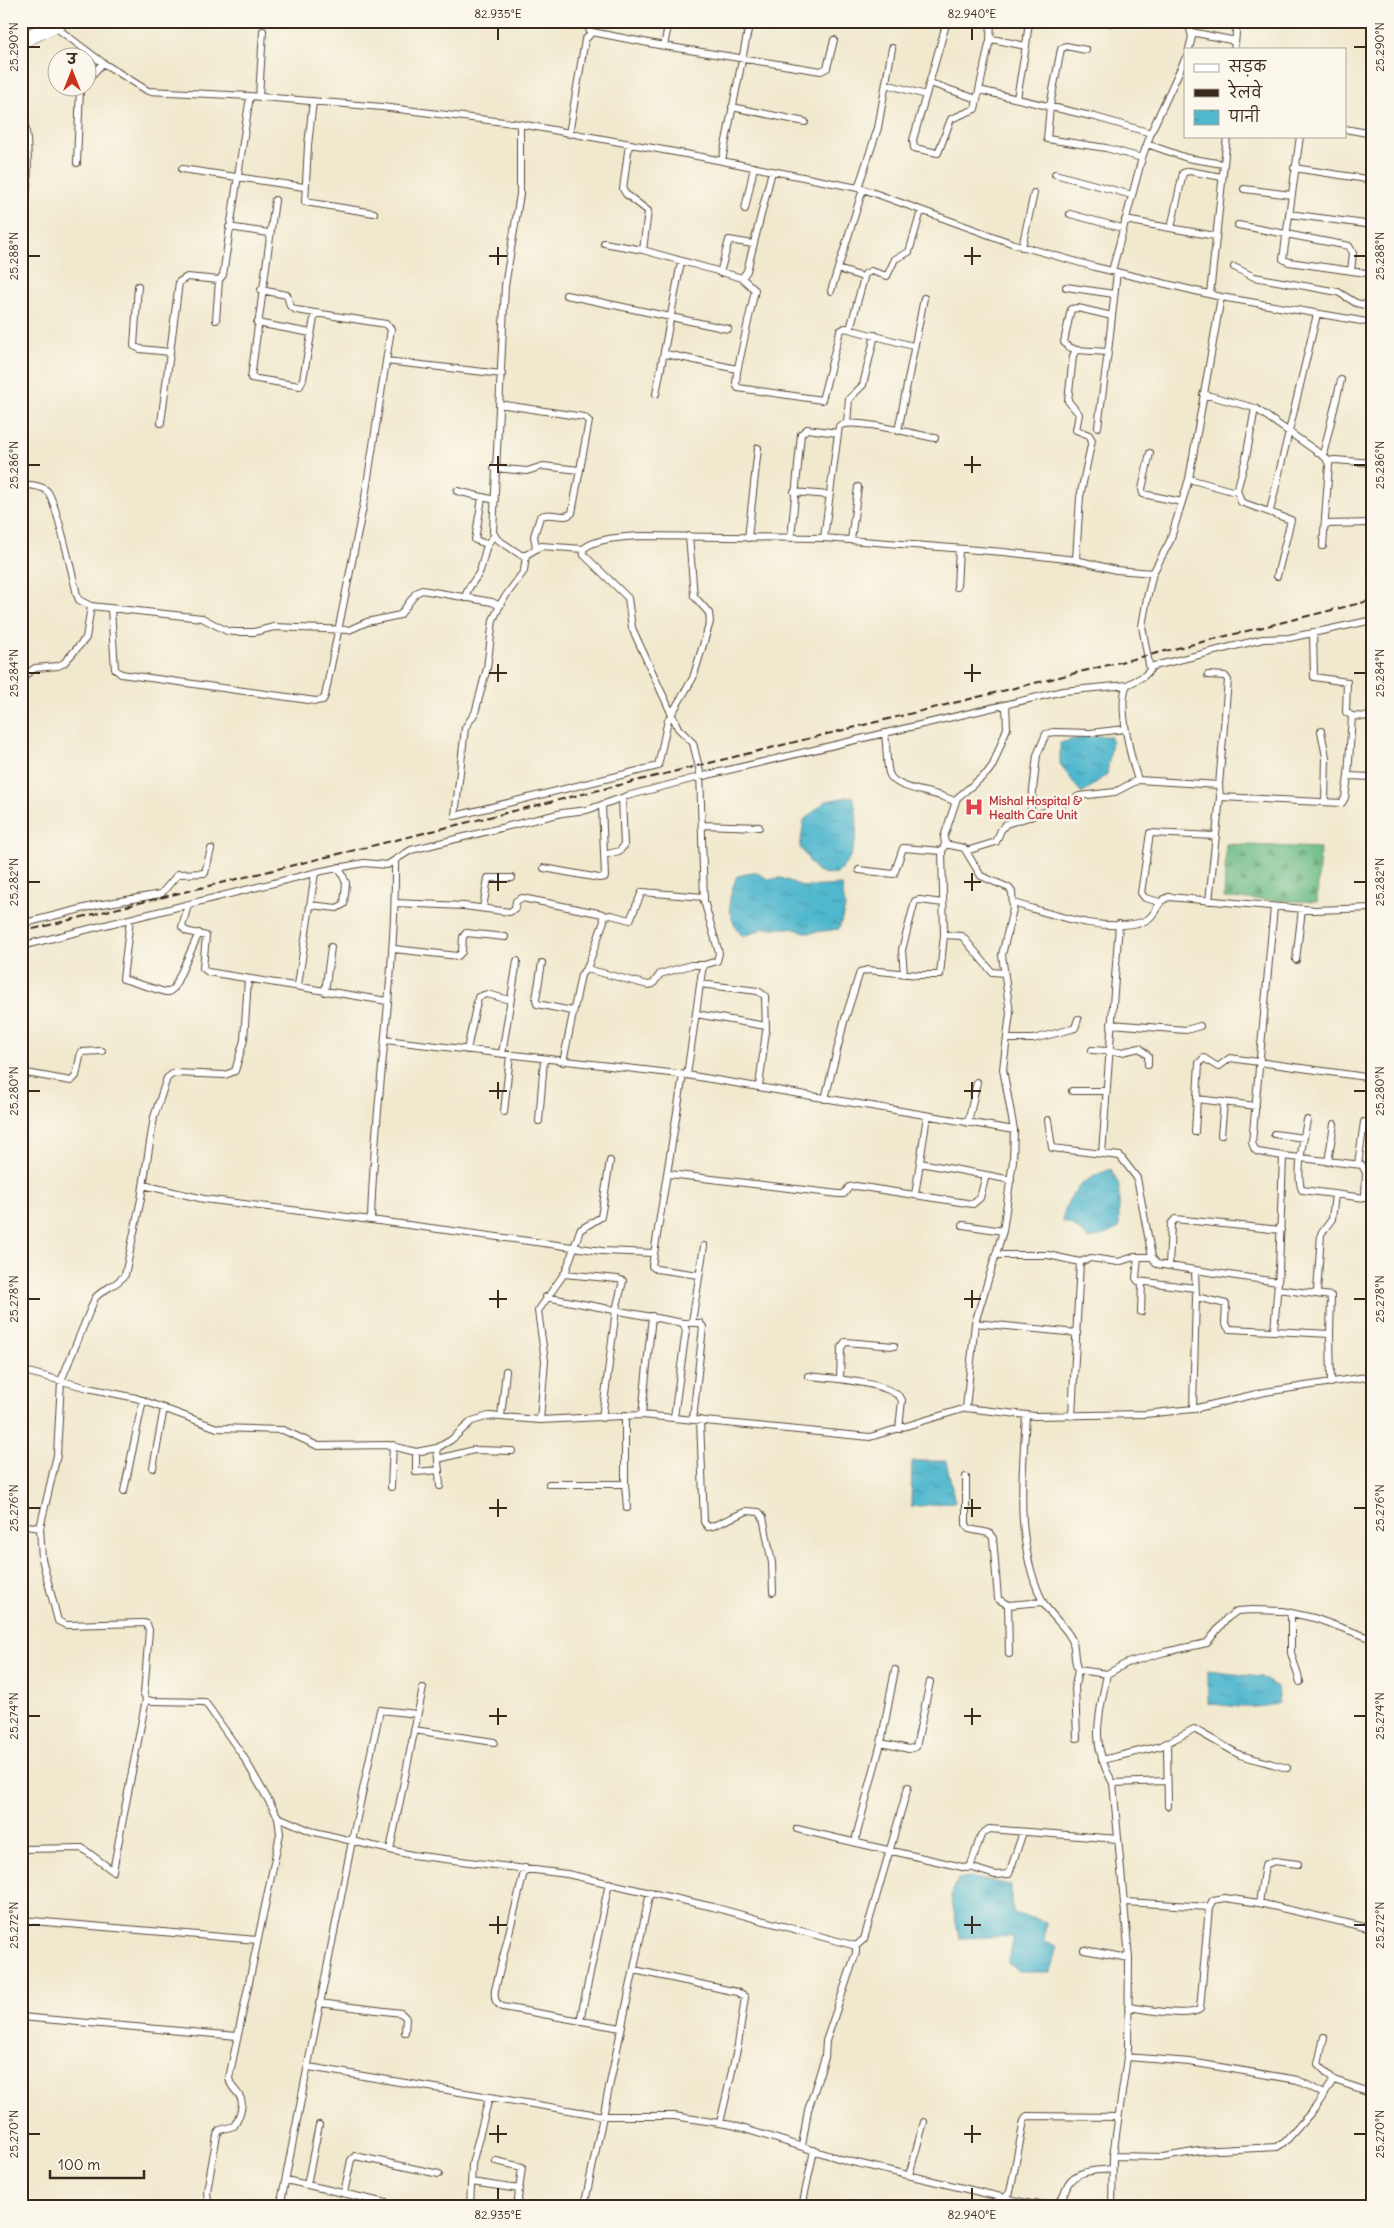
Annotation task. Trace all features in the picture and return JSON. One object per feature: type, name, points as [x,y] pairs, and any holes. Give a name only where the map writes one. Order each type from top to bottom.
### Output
[{"type":"main road","points":[[21,37],[54,24],[71,21]]},
{"type":"main road","points":[[21,45],[54,24]]},
{"type":"street","points":[[569,134],[585,40],[590,33],[588,21]]},
{"type":"street","points":[[664,46],[669,21]]},
{"type":"street","points":[[947,21],[912,146],[934,154],[940,151],[951,119],[973,111],[990,40],[991,21]]},
{"type":"street","points":[[1017,98],[1029,21]]},
{"type":"street","points":[[1188,21],[1191,32],[1189,48]]},
{"type":"street","points":[[1234,46],[1237,21]]},
{"type":"street","points":[[54,24],[104,63],[148,91],[314,101],[520,124],[754,167],[861,189],[1022,247],[1114,272],[1221,297],[1373,322]]},
{"type":"street","points":[[722,161],[748,30]]},
{"type":"street","points":[[259,97],[263,31]]},
{"type":"street","points":[[590,33],[602,32],[664,46],[824,71],[827,68],[834,40]]},
{"type":"street","points":[[1191,32],[1231,40],[1234,46]]},
{"type":"street","points":[[990,40],[995,38],[1026,46]]},
{"type":"street","points":[[1086,50],[1063,46],[1050,106],[1047,139],[1106,148],[1142,158]]},
{"type":"street","points":[[831,291],[878,128],[892,48]]},
{"type":"street","points":[[1098,427],[1112,316],[1114,272],[1122,228],[1151,133],[1184,61]]},
{"type":"street","points":[[98,69],[104,63]]},
{"type":"street","points":[[930,83],[977,99]]},
{"type":"street","points":[[886,84],[926,95]]},
{"type":"street","points":[[979,90],[1050,106],[1151,133]]},
{"type":"street","points":[[216,320],[219,280],[223,275],[250,96]]},
{"type":"street","points":[[77,163],[80,98]]},
{"type":"street","points":[[314,101],[304,198],[307,203],[374,213]]},
{"type":"street","points":[[732,107],[805,122]]},
{"type":"street","points":[[21,117],[26,123],[28,153],[26,202],[21,212]]},
{"type":"street","points":[[465,598],[467,589],[479,572],[487,544],[494,536],[494,468],[502,374],[506,278],[520,194],[520,124]]},
{"type":"street","points":[[1346,129],[1373,134]]},
{"type":"street","points":[[1210,294],[1226,138]]},
{"type":"street","points":[[1300,138],[1283,259],[1289,262],[1373,274]]},
{"type":"street","points":[[629,144],[622,188],[626,194],[648,211],[643,250]]},
{"type":"street","points":[[1147,144],[1187,158],[1223,164]]},
{"type":"street","points":[[745,209],[754,167]]},
{"type":"street","points":[[1294,168],[1373,180]]},
{"type":"street","points":[[182,169],[304,186]]},
{"type":"street","points":[[742,278],[747,271],[772,171]]},
{"type":"street","points":[[1171,228],[1183,173],[1188,171],[1222,177]]},
{"type":"street","points":[[1055,174],[1132,195]]},
{"type":"street","points":[[1244,189],[1291,195]]},
{"type":"street","points":[[1022,247],[1034,193]]},
{"type":"street","points":[[275,200],[261,290],[251,378],[300,386],[303,379],[315,313]]},
{"type":"street","points":[[850,329],[863,277],[870,271],[887,276],[895,260],[907,255],[911,248],[921,211]]},
{"type":"street","points":[[1070,214],[1122,228]]},
{"type":"street","points":[[1289,214],[1373,225]]},
{"type":"street","points":[[1125,220],[1215,236]]},
{"type":"street","points":[[1238,225],[1349,246],[1354,253],[1351,271]]},
{"type":"street","points":[[229,227],[269,233]]},
{"type":"street","points":[[720,273],[729,240],[753,244]]},
{"type":"street","points":[[604,243],[643,250],[742,278],[755,290],[737,369],[736,384],[738,388],[822,400],[840,331],[845,328],[913,346]]},
{"type":"street","points":[[656,394],[666,354],[681,262]]},
{"type":"street","points":[[1234,267],[1254,277],[1338,292],[1356,304],[1373,307]]},
{"type":"street","points":[[838,269],[863,277]]},
{"type":"street","points":[[161,423],[179,282],[187,277],[219,280]]},
{"type":"street","points":[[138,286],[134,346],[170,352]]},
{"type":"street","points":[[1066,287],[1114,294]]},
{"type":"street","points":[[111,609],[115,669],[121,674],[316,701],[323,700],[325,696],[365,498],[390,326],[292,308],[284,294],[261,290]]},
{"type":"street","points":[[566,295],[728,329]]},
{"type":"street","points":[[21,946],[315,873],[368,862],[386,865],[395,862],[412,850],[602,805],[699,778],[1070,690],[1127,685],[1148,674],[1150,666],[1142,626],[1153,573],[1170,540],[1189,479],[1221,297]]},
{"type":"street","points":[[898,431],[913,346],[924,298]]},
{"type":"street","points":[[1108,352],[1076,350],[1067,346],[1064,342],[1071,308],[1112,316]]},
{"type":"street","points":[[1270,511],[1317,314]]},
{"type":"street","points":[[257,323],[311,333]]},
{"type":"street","points":[[847,422],[849,399],[863,385],[875,335]]},
{"type":"street","points":[[1076,350],[1072,356],[1068,401],[1079,414],[1076,427],[1077,432],[1088,435],[1092,440],[1080,497],[1076,560]]},
{"type":"street","points":[[666,354],[737,369]]},
{"type":"street","points":[[386,361],[502,374]]},
{"type":"street","points":[[1323,455],[1341,380]]},
{"type":"street","points":[[1203,394],[1255,408],[1290,430],[1328,461],[1323,546]]},
{"type":"street","points":[[499,404],[587,418],[572,513],[567,516],[547,514],[540,517],[534,536],[536,547]]},
{"type":"street","points":[[1255,408],[1246,458],[1237,490],[1241,502],[1289,518],[1292,522],[1277,576]]},
{"type":"street","points":[[824,538],[839,426],[847,422],[935,438]]},
{"type":"street","points":[[791,538],[794,492],[803,431],[807,429],[837,434]]},
{"type":"street","points":[[748,538],[758,448]]},
{"type":"street","points":[[1150,453],[1142,489],[1144,494],[1182,502]]},
{"type":"street","points":[[1328,461],[1373,463]]},
{"type":"street","points":[[494,468],[527,471],[543,466],[579,470]]},
{"type":"street","points":[[1189,479],[1232,491],[1237,490]]},
{"type":"street","points":[[21,484],[41,487],[49,493],[61,529],[77,595],[79,600],[91,606],[202,618],[227,631],[234,632],[254,632],[274,627],[349,630],[367,622],[396,617],[402,613],[419,591],[492,602],[500,606]]},
{"type":"street","points":[[851,540],[858,487]]},
{"type":"street","points":[[457,491],[495,500]]},
{"type":"street","points":[[794,492],[829,495]]},
{"type":"street","points":[[482,498],[475,540],[487,544]]},
{"type":"street","points":[[1325,524],[1373,523]]},
{"type":"street","points":[[494,536],[521,555],[526,555]]},
{"type":"street","points":[[689,536],[694,596],[709,613],[710,622],[693,678],[666,724],[660,764],[654,768],[455,816],[465,728],[476,713],[487,668],[493,620],[500,606],[524,571],[526,555],[536,547],[583,549],[588,545],[620,538],[689,536],[824,538],[1076,560],[1116,570],[1153,573]]},
{"type":"street","points":[[583,549],[584,555],[628,598],[630,623],[680,732],[691,739],[693,743],[699,778],[704,897],[709,924],[719,953],[717,960],[704,965],[691,965],[660,974],[653,984],[648,985],[587,969]]},
{"type":"street","points":[[957,587],[959,549]]},
{"type":"street","points":[[21,678],[34,668],[58,666],[64,663],[86,638],[91,606]]},
{"type":"street","points":[[1150,666],[1262,639],[1289,638],[1373,620]]},
{"type":"street","points":[[1313,632],[1314,677],[1347,682],[1346,712],[1352,716],[1373,717]]},
{"type":"street","points":[[1208,675],[1225,676],[1228,680],[1219,785],[1220,797],[1209,901]]},
{"type":"street","points":[[1127,685],[1124,694],[1125,730],[1138,780]]},
{"type":"street","points":[[825,1099],[844,1022],[860,972],[868,970],[904,974],[940,974],[944,935],[942,851],[945,844],[944,837],[955,802],[959,796],[987,773],[993,765],[1007,728],[1006,705]]},
{"type":"street","points":[[1220,797],[1344,802],[1348,776],[1352,716]]},
{"type":"street","points":[[1030,817],[1037,754],[1046,734],[1053,732],[1094,733],[1125,730]]},
{"type":"street","points":[[1321,730],[1326,757],[1325,802]]},
{"type":"street","points":[[885,735],[889,773],[893,779],[904,786],[942,795],[955,802]]},
{"type":"street","points":[[1348,776],[1373,777]]},
{"type":"street","points":[[966,851],[993,844],[1003,826],[1046,812],[1075,797],[1116,792],[1138,780],[1219,785]]},
{"type":"street","points":[[604,855],[619,851],[624,846],[622,798]]},
{"type":"street","points":[[544,868],[603,878],[605,874],[602,805]]},
{"type":"street","points":[[702,824],[759,827]]},
{"type":"street","points":[[1216,836],[1150,833],[1141,893],[1145,898],[1160,902],[1169,897],[1302,909],[1373,908]]},
{"type":"street","points":[[945,844],[960,847],[966,851],[981,876],[1009,888],[1012,892],[1013,903],[1013,913],[1002,955],[1010,1013],[1004,1077],[1014,1130],[1011,1180],[997,1255],[979,1303],[975,1323],[966,1408]]},
{"type":"street","points":[[859,870],[894,874],[903,848],[942,851]]},
{"type":"street","points":[[21,924],[97,905],[161,894],[178,874],[205,873],[211,849]]},
{"type":"street","points":[[371,1220],[373,1154],[387,1002],[394,949],[395,862]]},
{"type":"street","points":[[310,905],[337,908],[344,904],[346,882],[339,868]]},
{"type":"street","points":[[298,985],[315,873]]},
{"type":"street","points":[[484,908],[488,878],[512,878]]},
{"type":"street","points":[[395,903],[484,908],[510,912],[515,908],[516,901],[522,898],[599,912],[605,916],[611,915],[630,920],[642,892],[704,897]]},
{"type":"street","points":[[904,974],[902,950],[915,902],[920,900],[943,902]]},
{"type":"street","points":[[1013,903],[1052,915],[1090,923],[1119,924],[1146,921],[1157,912],[1160,902]]},
{"type":"street","points":[[188,905],[182,927],[186,931],[206,936],[204,971],[298,985],[325,992],[387,1002]]},
{"type":"street","points":[[1274,907],[1252,1147],[1258,1152],[1328,1162],[1358,1164],[1366,1169],[1365,1198]]},
{"type":"street","points":[[1296,960],[1302,909]]},
{"type":"street","points":[[563,1062],[572,1011],[581,975],[587,969],[605,916]]},
{"type":"street","points":[[130,918],[123,979],[165,992],[169,992],[174,988],[198,933]]},
{"type":"street","points":[[1102,1154],[1119,924]]},
{"type":"street","points":[[394,949],[458,956],[462,952],[466,933],[505,938]]},
{"type":"street","points":[[944,935],[962,936],[992,972],[1004,974]]},
{"type":"street","points":[[325,992],[331,947]]},
{"type":"street","points":[[502,1054],[517,961]]},
{"type":"street","points":[[542,963],[536,999],[537,1004],[572,1011]]},
{"type":"street","points":[[700,1275],[653,1268],[654,1253],[704,965]]},
{"type":"street","points":[[21,1849],[82,1848],[113,1871],[146,1699],[144,1694],[149,1630],[147,1624],[61,1624],[56,1617],[42,1559],[40,1528],[57,1455],[61,1381],[95,1298],[103,1290],[117,1285],[125,1275],[144,1185],[154,1117],[167,1078],[174,1073],[182,1072],[225,1075],[235,1071],[244,1040],[248,979]]},
{"type":"street","points":[[700,984],[762,993],[766,1000],[766,1026],[758,1086]]},
{"type":"street","points":[[467,1050],[478,998],[487,994],[510,1000]]},
{"type":"street","points":[[696,1014],[766,1026]]},
{"type":"street","points":[[1007,1039],[1033,1039],[1072,1029],[1075,1028],[1078,1019]]},
{"type":"street","points":[[1111,1024],[1186,1030],[1200,1026]]},
{"type":"street","points":[[385,1040],[685,1075],[1014,1130]]},
{"type":"street","points":[[1092,1050],[1122,1052],[1140,1048],[1148,1056],[1148,1065]]},
{"type":"street","points":[[21,1072],[71,1080],[76,1076],[81,1052],[102,1051]]},
{"type":"street","points":[[504,1112],[510,1055]]},
{"type":"street","points":[[1195,1132],[1200,1060],[1207,1059],[1218,1067],[1230,1058],[1259,1064],[1373,1078]]},
{"type":"street","points":[[539,1121],[544,1060]]},
{"type":"street","points":[[968,1123],[977,1082]]},
{"type":"street","points":[[1072,1091],[1106,1091]]},
{"type":"street","points":[[1197,1099],[1256,1106]]},
{"type":"street","points":[[1221,1135],[1224,1102]]},
{"type":"street","points":[[915,1195],[927,1116]]},
{"type":"street","points":[[1048,1120],[1052,1148],[1120,1156],[1137,1178],[1152,1257],[1157,1264],[1317,1292],[1330,1296],[1331,1383]]},
{"type":"street","points":[[1307,1120],[1301,1158],[1300,1186],[1302,1190],[1335,1196],[1373,1199]]},
{"type":"street","points":[[1358,1164],[1364,1122]]},
{"type":"street","points":[[1328,1162],[1334,1124]]},
{"type":"street","points":[[1274,1134],[1304,1138]]},
{"type":"street","points":[[1274,1331],[1284,1156]]},
{"type":"street","points":[[540,1420],[545,1354],[538,1316],[540,1307],[564,1274],[580,1230],[601,1217],[610,1161]]},
{"type":"street","points":[[920,1163],[1011,1180]]},
{"type":"street","points":[[669,1174],[839,1194],[844,1194],[849,1187],[856,1186],[974,1204],[980,1198],[986,1175]]},
{"type":"street","points":[[144,1185],[204,1199],[602,1251],[654,1253]]},
{"type":"street","points":[[1317,1292],[1321,1234],[1332,1219],[1335,1196]]},
{"type":"street","points":[[1169,1266],[1171,1224],[1175,1219],[1281,1230]]},
{"type":"street","points":[[963,1225],[1003,1231]]},
{"type":"street","points":[[692,1322],[704,1246]]},
{"type":"street","points":[[997,1255],[1048,1254],[1080,1262],[1091,1258],[1118,1262],[1138,1257],[1152,1257]]},
{"type":"street","points":[[1138,1257],[1136,1278],[1142,1282],[1196,1288]]},
{"type":"street","points":[[1072,1416],[1080,1262]]},
{"type":"street","points":[[1193,1409],[1192,1371],[1196,1297],[1195,1270]]},
{"type":"street","points":[[564,1274],[621,1279],[623,1285],[616,1310],[602,1418]]},
{"type":"street","points":[[1141,1312],[1142,1282]]},
{"type":"street","points":[[546,1297],[683,1323],[700,1323],[703,1328],[697,1419],[704,1522],[708,1527],[747,1511],[760,1512],[763,1517],[772,1563],[773,1592]]},
{"type":"street","points":[[1196,1297],[1226,1304],[1225,1323],[1228,1329],[1330,1334]]},
{"type":"street","points":[[642,1415],[652,1316]]},
{"type":"street","points":[[674,1416],[686,1330],[683,1323]]},
{"type":"street","points":[[975,1323],[1077,1333]]},
{"type":"street","points":[[840,1379],[841,1348],[845,1342],[894,1346]]},
{"type":"street","points":[[21,1370],[143,1400],[216,1428],[288,1431],[318,1446],[393,1446],[416,1452],[438,1448],[479,1418],[501,1417],[540,1420],[602,1418],[625,1415],[674,1416],[870,1437],[966,1408],[1026,1416],[1145,1414],[1193,1409],[1257,1393],[1373,1376]]},
{"type":"street","points":[[501,1417],[506,1372]]},
{"type":"street","points":[[808,1376],[840,1379],[886,1389],[900,1396],[902,1403],[899,1429]]},
{"type":"street","points":[[124,1490],[143,1400]]},
{"type":"street","points":[[153,1468],[164,1408]]},
{"type":"street","points":[[625,1415],[625,1484],[628,1508]]},
{"type":"street","points":[[1026,1416],[1022,1500],[1023,1536],[1030,1570],[1043,1602],[1073,1641],[1075,1663],[1078,1670],[1075,1686],[1077,1738]]},
{"type":"street","points":[[391,1487],[393,1446]]},
{"type":"street","points":[[438,1448],[440,1486]]},
{"type":"street","points":[[438,1459],[468,1451],[512,1451]]},
{"type":"street","points":[[416,1452],[416,1472],[439,1470]]},
{"type":"street","points":[[966,1477],[966,1524],[969,1529],[989,1533],[992,1538],[998,1599],[1008,1604],[1043,1602]]},
{"type":"street","points":[[549,1484],[625,1484]]},
{"type":"street","points":[[21,1525],[40,1528]]},
{"type":"street","points":[[1008,1604],[1009,1654]]},
{"type":"street","points":[[1078,1670],[1107,1674],[1127,1663],[1165,1652],[1207,1644],[1226,1619],[1237,1611],[1282,1611],[1314,1618],[1373,1639]]},
{"type":"street","points":[[1291,1613],[1291,1653],[1300,1682]]},
{"type":"street","points":[[857,1843],[856,1837],[881,1743],[895,1670]]},
{"type":"street","points":[[1107,1674],[1096,1732],[1102,1760],[1113,1783],[1129,1958],[1127,2057],[1113,2156],[1112,2207]]},
{"type":"street","points":[[881,1743],[909,1749],[916,1747],[930,1682]]},
{"type":"street","points":[[390,1850],[423,1688]]},
{"type":"street","points":[[146,1699],[151,1701],[205,1702],[244,1756],[278,1817],[280,1834],[229,2078],[230,2086],[241,2098],[242,2104],[234,2126],[220,2130],[216,2135],[207,2192],[208,2205],[223,2207]]},
{"type":"street","points":[[280,2207],[352,1841],[380,1710],[417,1714]]},
{"type":"street","points":[[414,1730],[494,1742]]},
{"type":"street","points":[[1102,1760],[1167,1744],[1190,1730],[1198,1730],[1240,1755],[1287,1768]]},
{"type":"street","points":[[1167,1744],[1168,1806]]},
{"type":"street","points":[[1113,1783],[1167,1781]]},
{"type":"street","points":[[802,2146],[808,2110],[824,2057],[826,2041],[856,1953],[856,1946],[864,1939],[908,1788]]},
{"type":"street","points":[[278,1817],[311,1831],[390,1850],[448,1860],[525,1868],[650,1892],[856,1946]]},
{"type":"street","points":[[970,1867],[978,1840],[984,1831],[994,1829],[1020,1833],[1118,1839]]},
{"type":"street","points":[[797,1830],[995,1874],[1009,1874],[1022,1835],[1020,1833]]},
{"type":"street","points":[[1259,1903],[1265,1865],[1274,1861],[1298,1864]]},
{"type":"street","points":[[525,1868],[494,1998],[497,2004],[503,2007],[622,2028]]},
{"type":"street","points":[[580,2021],[609,1883]]},
{"type":"street","points":[[584,2207],[650,1892]]},
{"type":"street","points":[[1128,2007],[1187,2013],[1198,2012],[1200,2009],[1209,1907],[1214,1900],[1225,1898],[1259,1903],[1373,1929]]},
{"type":"street","points":[[1125,1902],[1209,1907]]},
{"type":"street","points":[[21,1920],[257,1940]]},
{"type":"street","points":[[1084,1950],[1129,1958]]},
{"type":"street","points":[[634,1970],[737,1992],[745,1997],[738,2045],[720,2123]]},
{"type":"street","points":[[320,2003],[401,2013],[406,2018],[405,2032]]},
{"type":"street","points":[[21,2017],[237,2036]]},
{"type":"street","points":[[1324,2037],[1318,2064],[1334,2080],[1373,2093]]},
{"type":"street","points":[[1127,2057],[1190,2062],[1298,2080],[1324,2094]]},
{"type":"street","points":[[308,2066],[604,2116],[674,2116],[720,2123],[844,2160],[1031,2204],[1059,2206],[1074,2177],[1080,2173],[1112,2169]]},
{"type":"street","points":[[1113,2156],[1164,2157],[1199,2151],[1277,2147],[1284,2142],[1315,2108],[1334,2080]]},
{"type":"street","points":[[470,2207],[472,2164],[489,2098]]},
{"type":"street","points":[[1005,2198],[1010,2192],[1024,2121],[1027,2116],[1118,2117]]},
{"type":"street","points":[[909,2175],[924,2122]]},
{"type":"street","points":[[308,2185],[318,2125]]},
{"type":"street","points":[[802,2207],[814,2150]]},
{"type":"street","points":[[344,2193],[351,2160],[354,2156],[439,2174]]},
{"type":"street","points":[[496,2162],[522,2167],[517,2207]]},
{"type":"street","points":[[286,2180],[344,2193],[380,2204],[401,2207]]},
{"type":"street","points":[[471,2182],[520,2189]]},
{"type":"green space","points":[[1226,844],[1320,848],[1317,902],[1224,898]]},
{"type":"water","points":[[1087,736],[1110,736],[1112,741],[1107,774],[1082,794],[1060,764],[1060,743]]},
{"type":"water","points":[[853,796],[857,828],[856,839],[849,859],[835,875],[817,872],[800,847],[804,820],[826,801]]},
{"type":"water","points":[[755,872],[768,879],[781,878],[805,887],[842,885],[845,908],[839,929],[809,933],[791,928],[764,928],[743,937],[733,922],[731,915],[731,893],[737,876]]},
{"type":"water","points":[[1111,1169],[1119,1185],[1119,1228],[1107,1234],[1089,1239],[1072,1225],[1062,1221],[1065,1211],[1068,1202],[1078,1188],[1092,1177]]},
{"type":"water","points":[[912,1461],[946,1461],[955,1502],[911,1507]]},
{"type":"water","points":[[1208,1671],[1261,1677],[1277,1687],[1279,1703],[1253,1707],[1235,1707],[1208,1703]]},
{"type":"water","points":[[974,1878],[1011,1885],[1011,1903],[1014,1913],[1046,1922],[1044,1942],[1057,1946],[1050,1972],[1019,1972],[1008,1962],[1014,1937],[959,1938],[951,1896],[958,1879]]},
{"type":"railway","points":[[21,932],[1373,600]]},
{"type":"place","name":"Mishal Hospital & Health Care Unit","points":[[974,807]]}]
